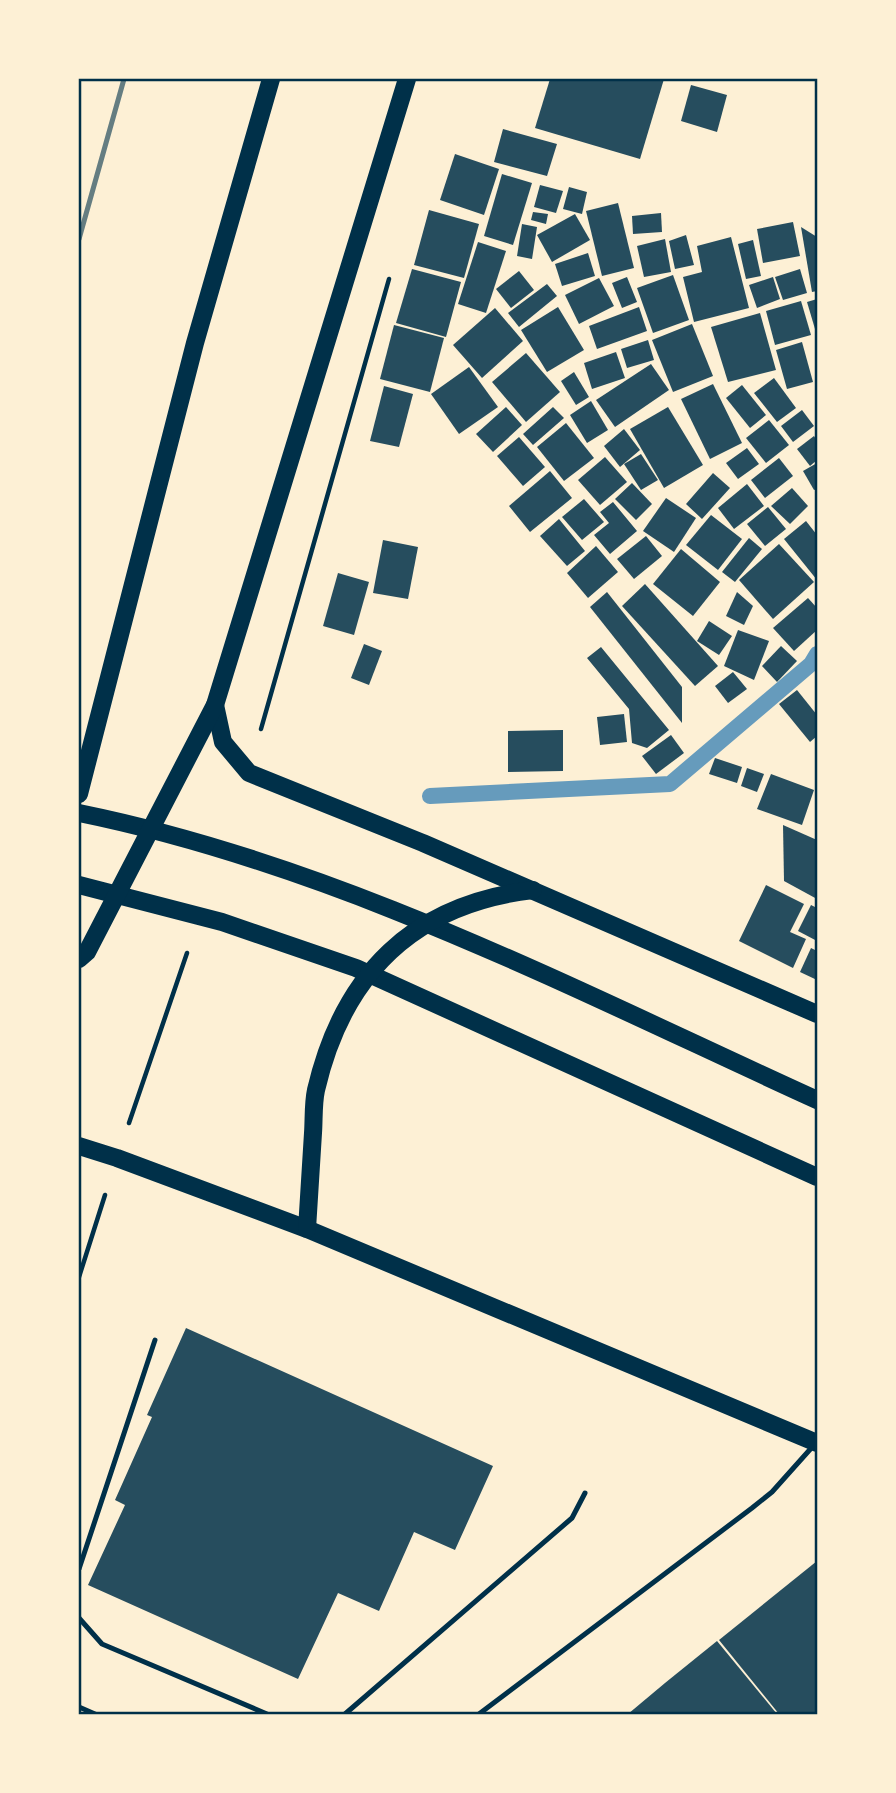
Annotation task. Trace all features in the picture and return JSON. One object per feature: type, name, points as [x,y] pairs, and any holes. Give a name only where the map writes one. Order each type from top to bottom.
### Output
[{"type":"main road","points":[[79,794],[195,343],[271,79]]},
{"type":"main road","points":[[79,959],[87,952],[215,705],[407,79]]},
{"type":"main road","points":[[215,705],[223,742],[249,773],[534,890],[817,1014]]},
{"type":"main road","points":[[79,813],[186,838],[401,911],[817,1100]]},
{"type":"main road","points":[[79,886],[262,933],[356,968],[817,1177]]},
{"type":"main road","points":[[307,1229],[315,1092],[338,1018],[368,971],[409,933],[458,906],[496,895],[534,890]]},
{"type":"main road","points":[[79,1146],[307,1229],[817,1443]]},
{"type":"lane","points":[[79,1569],[112,1462],[155,1340]]},
{"type":"lane","points":[[479,1714],[772,1492],[817,1443]]},
{"type":"lane","points":[[345,1714],[572,1518],[585,1493]]},
{"type":"lane","points":[[79,1618],[102,1644],[267,1714]]},
{"type":"lane","points":[[79,1707],[95,1714]]},
{"type":"path","points":[[249,773],[389,278]]},
{"type":"path","points":[[79,1277],[192,940]]},
{"type":"building","points":[[550,79],[664,79],[640,159],[535,128]]},
{"type":"building","points":[[691,85],[727,95],[717,132],[681,121]]},
{"type":"building","points":[[503,129],[557,144],[547,176],[494,162]]},
{"type":"building","points":[[455,154],[499,169],[484,215],[440,200]]},
{"type":"building","points":[[502,174],[532,183],[513,245],[484,236]]},
{"type":"building","points":[[540,185],[563,191],[556,213],[534,207]]},
{"type":"building","points":[[569,187],[587,192],[582,214],[563,209]]},
{"type":"building","points":[[618,203],[634,268],[602,276],[586,211]]},
{"type":"building","points":[[429,210],[479,224],[464,278],[414,265]]},
{"type":"building","points":[[533,212],[548,214],[546,224],[531,220]]},
{"type":"building","points":[[661,213],[662,232],[633,234],[632,216]]},
{"type":"building","points":[[575,214],[590,240],[552,262],[537,235]]},
{"type":"building","points":[[793,222],[800,256],[763,263],[757,229]]},
{"type":"building","points":[[522,224],[537,227],[532,259],[517,256]]},
{"type":"building","points":[[801,227],[817,237],[817,291],[812,292]]},
{"type":"building","points":[[686,235],[694,265],[675,269],[669,241]]},
{"type":"building","points":[[731,237],[749,308],[694,322],[683,277],[702,272],[697,246]]},
{"type":"building","points":[[665,239],[671,272],[644,277],[637,246]]},
{"type":"building","points":[[753,240],[761,276],[746,279],[738,244]]},
{"type":"building","points":[[478,242],[506,251],[486,313],[458,304]]},
{"type":"building","points":[[588,253],[595,276],[562,286],[555,264]]},
{"type":"building","points":[[412,269],[461,282],[446,337],[396,323]]},
{"type":"building","points":[[800,269],[807,293],[783,300],[775,277]]},
{"type":"building","points":[[519,271],[534,290],[511,308],[496,289]]},
{"type":"building","points":[[673,275],[689,320],[653,333],[637,288]]},
{"type":"building","points":[[627,277],[637,302],[622,308],[612,283]]},
{"type":"building","points":[[773,277],[780,299],[757,308],[749,285]]},
{"type":"building","points":[[599,278],[614,306],[579,324],[565,295]]},
{"type":"building","points":[[547,284],[557,296],[519,327],[508,313]]},
{"type":"building","points":[[817,299],[817,329],[815,329],[807,302]]},
{"type":"building","points":[[801,301],[811,335],[775,345],[766,311]]},
{"type":"building","points":[[558,307],[584,350],[547,372],[521,330]]},
{"type":"building","points":[[639,307],[647,331],[597,349],[589,326]]},
{"type":"building","points":[[495,308],[523,341],[482,378],[453,345]]},
{"type":"building","points":[[760,313],[776,370],[728,382],[711,327]]},
{"type":"building","points":[[692,324],[713,376],[673,392],[652,340]]},
{"type":"building","points":[[394,325],[444,338],[430,392],[380,379]]},
{"type":"building","points":[[648,340],[654,360],[627,368],[621,349]]},
{"type":"building","points":[[802,342],[813,382],[787,389],[776,350]]},
{"type":"building","points":[[616,352],[625,378],[592,389],[584,363]]},
{"type":"building","points":[[526,353],[560,392],[526,422],[492,382]]},
{"type":"building","points":[[651,364],[669,390],[615,427],[596,400]]},
{"type":"building","points":[[469,367],[498,407],[459,434],[431,394]]},
{"type":"building","points":[[574,372],[589,397],[576,405],[561,381]]},
{"type":"building","points":[[774,378],[796,408],[777,422],[754,393]]},
{"type":"building","points":[[713,384],[742,443],[710,459],[681,399]]},
{"type":"building","points":[[742,385],[766,415],[750,428],[726,398]]},
{"type":"building","points":[[384,386],[413,394],[399,447],[370,441]]},
{"type":"building","points":[[591,401],[608,430],[587,443],[570,415]]},
{"type":"building","points":[[506,407],[522,425],[493,452],[476,434]]},
{"type":"building","points":[[553,407],[564,418],[533,445],[523,434]]},
{"type":"building","points":[[668,407],[703,465],[664,488],[630,429]]},
{"type":"building","points":[[802,410],[814,426],[793,442],[781,426]]},
{"type":"building","points":[[769,420],[789,445],[766,463],[746,438]]},
{"type":"building","points":[[566,423],[594,458],[564,481],[537,447]]},
{"type":"building","points":[[624,429],[640,450],[620,467],[604,446]]},
{"type":"building","points":[[814,436],[817,441],[817,460],[810,466],[797,449]]},
{"type":"building","points":[[519,437],[545,467],[523,486],[497,456]]},
{"type":"building","points":[[747,448],[759,464],[738,479],[726,463]]},
{"type":"building","points":[[641,454],[658,480],[641,490],[624,464]]},
{"type":"building","points":[[605,457],[627,482],[600,505],[578,480]]},
{"type":"building","points":[[779,458],[793,476],[765,498],[751,480]]},
{"type":"building","points":[[817,463],[817,489],[814,490],[803,471]]},
{"type":"building","points":[[550,471],[572,498],[530,532],[509,506]]},
{"type":"building","points":[[713,473],[730,488],[702,519],[686,504]]},
{"type":"building","points":[[632,483],[652,504],[636,520],[615,499]]},
{"type":"building","points":[[747,484],[764,506],[734,529],[718,508]]},
{"type":"building","points":[[792,488],[808,506],[790,524],[771,506]]},
{"type":"building","points":[[666,498],[696,518],[674,552],[643,531]]},
{"type":"building","points":[[584,499],[604,522],[582,540],[562,517]]},
{"type":"building","points":[[613,502],[637,531],[610,554],[594,535],[609,523],[600,512]]},
{"type":"building","points":[[768,507],[786,529],[765,546],[747,524]]},
{"type":"building","points":[[711,515],[742,539],[718,570],[686,545]]},
{"type":"building","points":[[559,519],[585,551],[567,566],[540,536]]},
{"type":"building","points":[[806,521],[817,535],[817,580],[784,539]]},
{"type":"building","points":[[646,536],[662,556],[634,579],[617,559]]},
{"type":"building","points":[[749,538],[762,549],[735,582],[722,572]]},
{"type":"building","points":[[383,540],[418,547],[408,599],[373,593]]},
{"type":"building","points":[[779,544],[814,582],[773,619],[739,580]]},
{"type":"building","points":[[596,546],[618,572],[588,598],[567,573]]},
{"type":"building","points":[[681,549],[720,582],[693,616],[653,584]]},
{"type":"building","points":[[338,573],[369,582],[354,635],[323,626]]},
{"type":"building","points":[[645,584],[718,666],[695,686],[622,606]]},
{"type":"building","points":[[607,592],[682,687],[682,723],[590,607]]},
{"type":"building","points":[[737,592],[753,606],[744,625],[726,616]]},
{"type":"building","points":[[808,598],[817,608],[817,630],[794,651],[773,628]]},
{"type":"building","points":[[709,621],[732,636],[719,655],[697,641]]},
{"type":"building","points":[[738,630],[769,641],[754,680],[724,666]]},
{"type":"building","points":[[364,644],[382,651],[369,685],[351,678]]},
{"type":"building","points":[[781,646],[797,661],[777,682],[762,666]]},
{"type":"building","points":[[601,647],[669,730],[647,748],[632,743],[629,709],[587,658]]},
{"type":"building","points":[[733,672],[747,689],[728,703],[715,686]]},
{"type":"building","points":[[797,690],[817,715],[817,736],[810,742],[779,704]]},
{"type":"building","points":[[624,714],[627,742],[600,745],[597,717]]},
{"type":"building","points":[[563,730],[563,771],[508,772],[508,731]]},
{"type":"building","points":[[671,735],[684,753],[656,774],[642,756]]},
{"type":"building","points":[[715,758],[742,767],[737,783],[709,774]]},
{"type":"building","points":[[747,768],[764,774],[757,792],[741,786]]},
{"type":"building","points":[[771,774],[814,790],[802,825],[757,809]]},
{"type":"building","points":[[783,825],[817,840],[817,899],[784,881]]},
{"type":"building","points":[[766,885],[804,904],[790,932],[806,939],[793,968],[739,941]]},
{"type":"building","points":[[811,905],[817,908],[817,941],[798,931]]},
{"type":"building","points":[[811,948],[817,951],[817,980],[800,972]]},
{"type":"building","points":[[186,1328],[493,1466],[455,1550],[414,1532],[379,1611],[338,1593],[298,1679],[88,1585],[125,1505],[115,1500],[152,1417],[147,1415]]},
{"type":"building","points":[[817,1561],[817,1714],[779,1714],[719,1640]]},
{"type":"building","points":[[717,1641],[777,1714],[628,1714],[665,1683]]},
{"type":"waterway","points":[[430,796],[670,784],[811,664],[817,654]]},
{"type":"railway","points":[[79,239],[124,79]]}]
